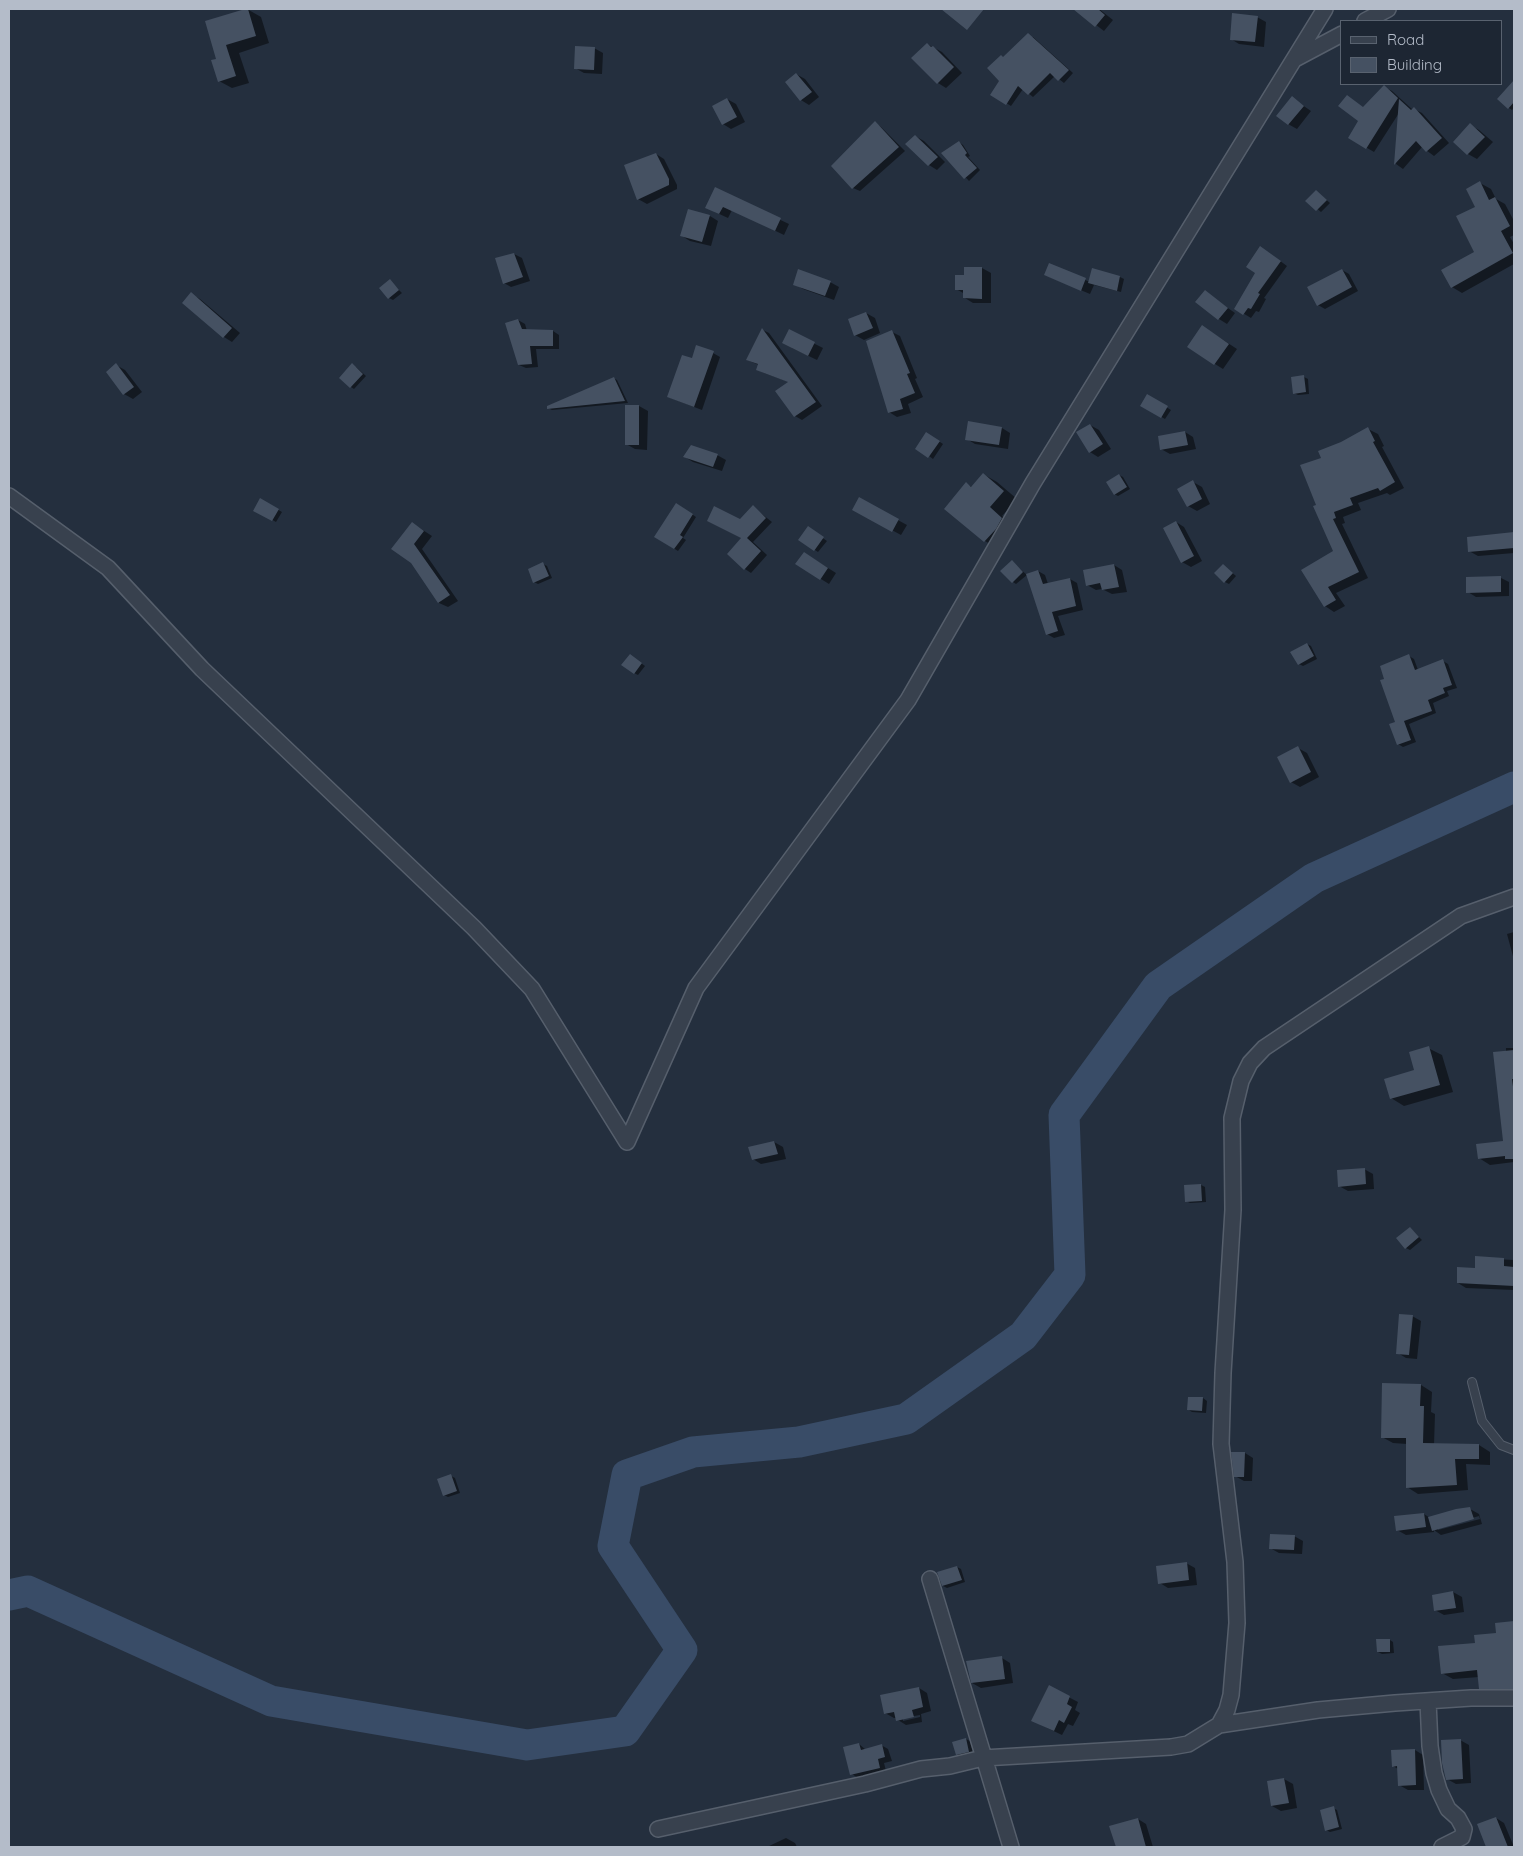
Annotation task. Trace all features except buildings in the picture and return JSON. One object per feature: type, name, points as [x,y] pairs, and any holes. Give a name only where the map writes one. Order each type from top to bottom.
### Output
[{"type":"street","points":[[9,496],[108,568],[202,670],[474,928],[532,989],[627,1142],[696,988],[908,700],[1033,483],[1325,9]]},
{"type":"street","points":[[1367,20],[1388,9]]},
{"type":"street","points":[[1293,60],[1340,35]]},
{"type":"street","points":[[1219,1725],[1227,1710],[1231,1695],[1237,1623],[1235,1562],[1221,1444],[1233,1210],[1232,1118],[1241,1081],[1250,1063],[1264,1048],[1461,916],[1514,897]]},
{"type":"street","points":[[930,1579],[1011,1847]]},
{"type":"street","points":[[658,1829],[921,1770],[950,1766],[983,1758],[1171,1748],[1188,1744],[1219,1725],[1318,1710],[1471,1698],[1514,1698]]},
{"type":"street","points":[[1428,1701],[1430,1746],[1434,1773],[1439,1790],[1448,1809],[1458,1818],[1464,1829],[1462,1837],[1442,1847]]},
{"type":"lane","points":[[1472,1382],[1482,1421],[1501,1445],[1514,1450]]},
{"type":"waterway","points":[[9,1595],[28,1591],[271,1701],[527,1745],[625,1731],[682,1650],[613,1546],[627,1475],[693,1452],[799,1442],[906,1419],[1023,1336],[1070,1275],[1064,1115],[1158,986],[1314,878],[1514,787]]}]
